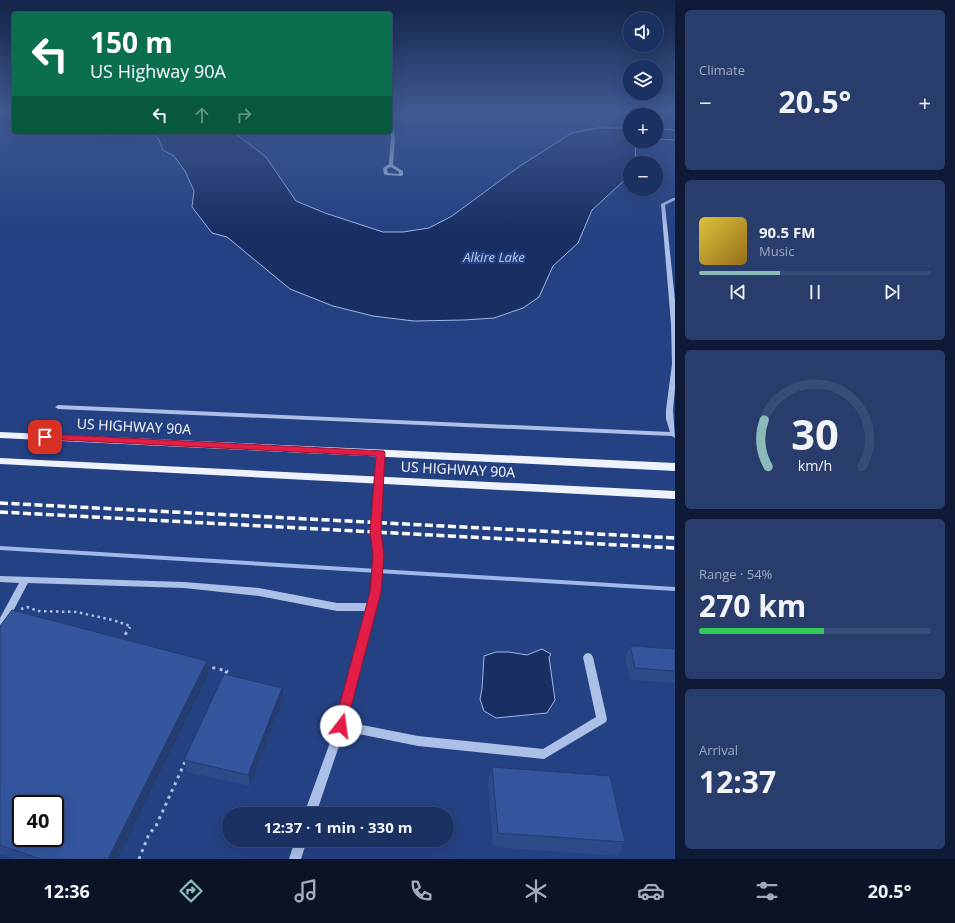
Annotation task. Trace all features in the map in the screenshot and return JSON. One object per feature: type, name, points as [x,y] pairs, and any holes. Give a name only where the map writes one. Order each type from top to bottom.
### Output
[{"type":"main road","name":"US HIGHWAY 90A","points":[[0,435],[675,467]]},
{"type":"main road","name":"US HIGHWAY 90A","points":[[0,461],[673,493]]},
{"type":"street","points":[[391,165],[392,151]]},
{"type":"street","points":[[673,199],[663,204],[674,314],[674,364],[670,414],[671,430],[675,435]]},
{"type":"street","points":[[58,407],[349,419],[675,435]]},
{"type":"street","points":[[312,807],[341,726],[376,592],[378,555],[376,532],[380,453]]},
{"type":"street","points":[[0,579],[184,585],[259,592],[337,607],[372,607]]},
{"type":"street","points":[[1,626],[25,580]]},
{"type":"street","points":[[341,726],[418,741],[544,754],[602,719],[588,657]]},
{"type":"street","points":[[295,859],[299,847]]},
{"type":"path","points":[[7,613],[27,607],[38,612],[76,612],[113,620],[130,626],[121,642],[128,644]]},
{"type":"path","points":[[200,664],[226,671],[223,678]]},
{"type":"path","points":[[139,859],[149,834],[156,826],[188,756]]},
{"type":"water","name":"Alkire Lake","points":[[165,151],[258,151],[266,157],[296,201],[325,213],[383,232],[403,232],[429,228],[452,216],[520,166],[543,151],[636,151],[635,156],[623,156],[623,181],[592,210],[578,243],[553,266],[539,297],[523,308],[494,318],[414,321],[373,316],[333,306],[290,289],[227,237],[212,233],[192,207],[194,191],[185,171],[174,156]]},
{"type":"water","points":[[542,649],[551,654],[549,657],[555,700],[547,713],[496,718],[484,711],[480,699],[484,656],[496,652],[509,652],[527,655]]},
{"type":"building","points":[[12,610],[207,661],[108,859],[40,859],[0,845],[0,626]]},
{"type":"building","points":[[630,646],[675,649],[675,671],[635,668]]},
{"type":"building","points":[[224,674],[282,688],[248,775],[184,760]]},
{"type":"building","points":[[492,767],[610,776],[625,842],[498,833]]},
{"type":"waterway","points":[[0,548],[675,589]]},
{"type":"railway","points":[[0,503],[675,538]]},
{"type":"railway","points":[[0,512],[675,548]]},
{"type":"route","points":[[45,437],[380,453],[376,532],[378,555],[376,592],[341,726]]}]
